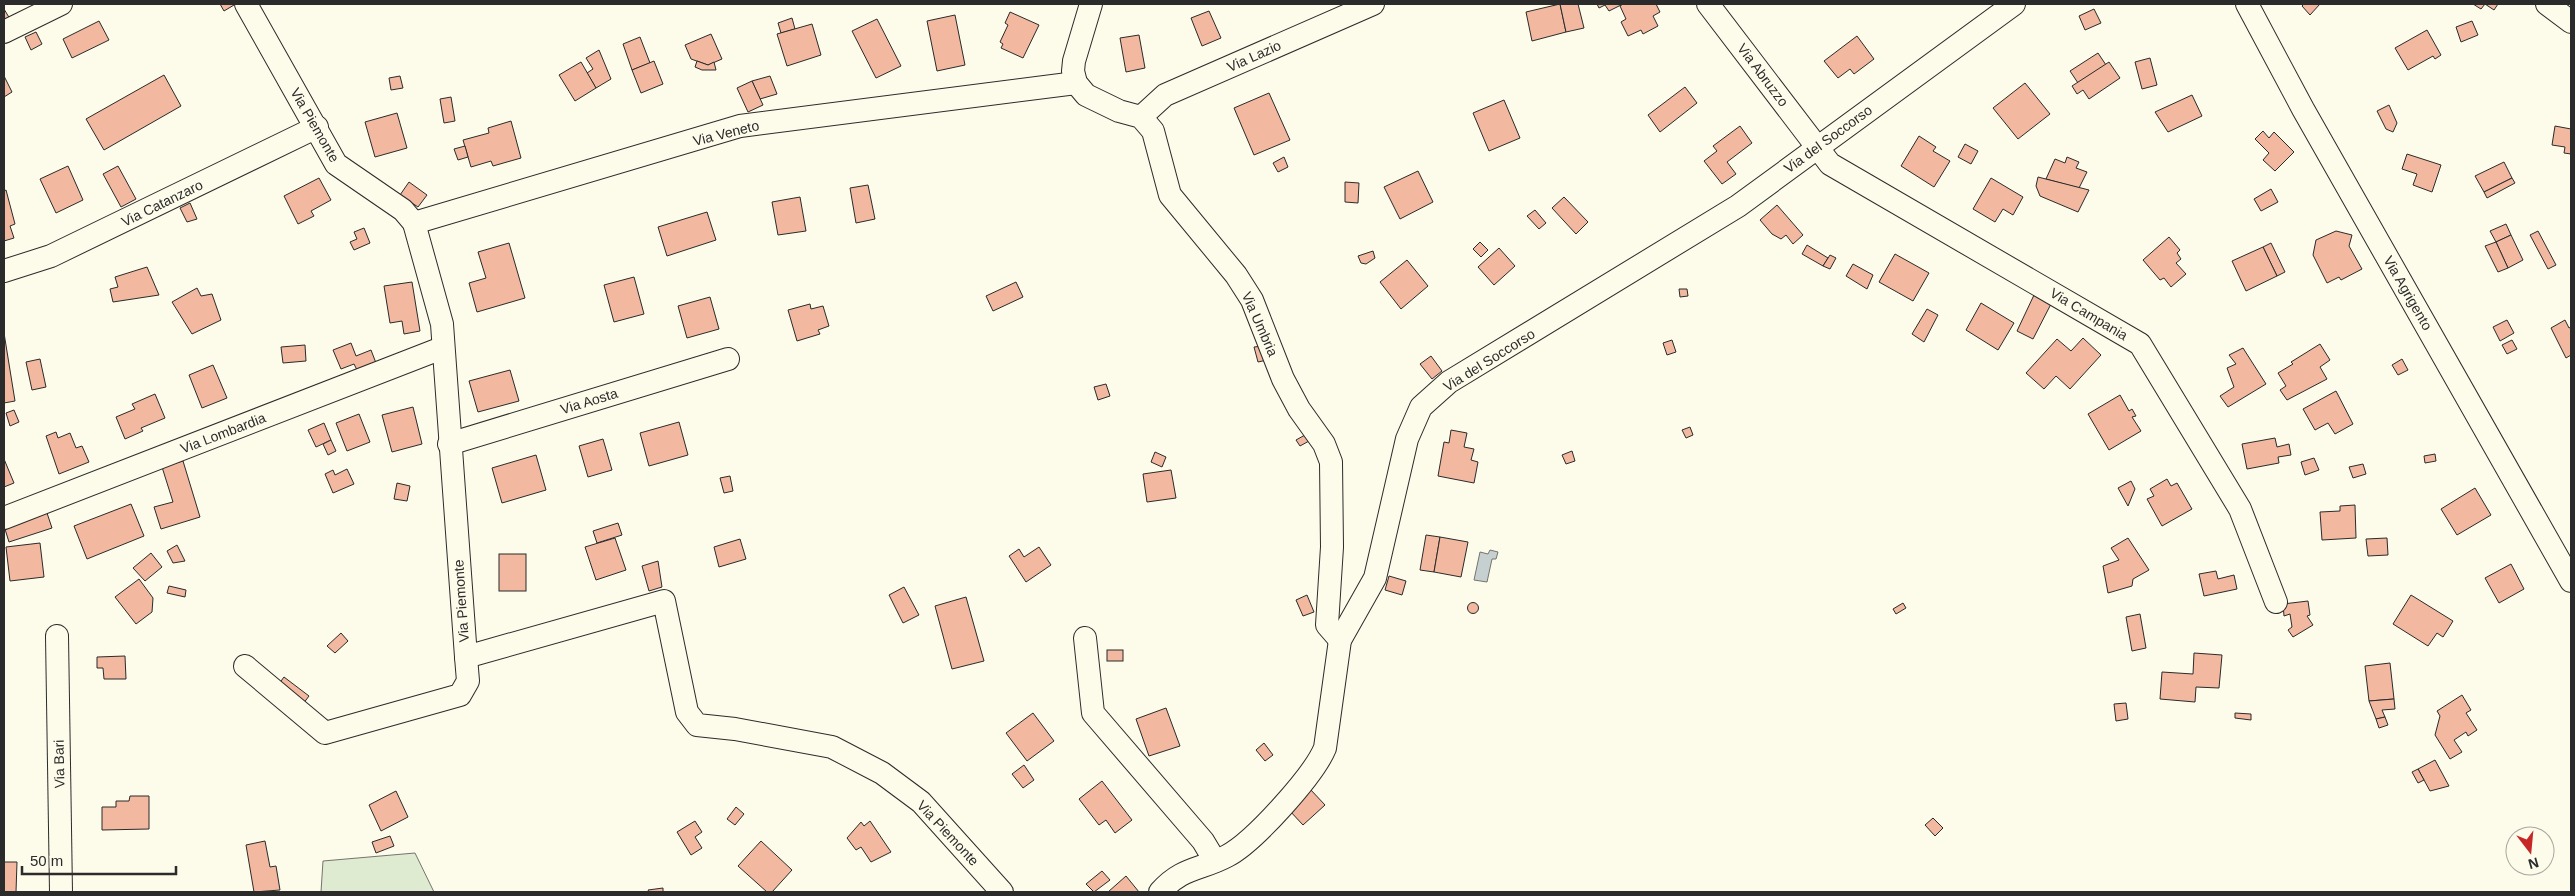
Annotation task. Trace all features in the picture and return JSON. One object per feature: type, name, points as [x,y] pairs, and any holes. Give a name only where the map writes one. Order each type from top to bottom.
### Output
[{"type":"street","points":[[4,32],[61,4]]},
{"type":"street","name":"Via Piemonte","points":[[246,4],[336,164],[403,210],[414,223],[442,324],[442,348],[466,657],[664,601],[687,712],[696,725],[832,747],[882,772],[921,802],[1002,892]]},
{"type":"street","points":[[1090,4],[1074,61],[1073,71],[1076,82],[1086,94],[1119,111],[1141,117]]},
{"type":"street","name":"Via Lazio","points":[[1141,117],[1165,95],[1373,4]]},
{"type":"street","name":"Via Abruzzo","points":[[1708,4],[1817,146]]},
{"type":"street","name":"Via del Soccorso","points":[[1160,892],[1177,877],[1194,867],[1228,856],[1249,839],[1306,780],[1319,762],[1325,748],[1340,640],[1375,578],[1407,439],[1421,407],[1449,382],[1738,206],[1817,146],[2014,4]]},
{"type":"street","name":"Via Agrigento","points":[[2247,4],[2303,109],[2571,581]]},
{"type":"street","points":[[2547,4],[2571,22]]},
{"type":"street","name":"Via Veneto","points":[[414,223],[740,126],[1076,82]]},
{"type":"street","name":"Via Umbria","points":[[1141,117],[1153,131],[1170,195],[1236,275],[1252,300],[1283,379],[1300,410],[1324,444],[1331,462],[1332,547],[1327,625],[1340,640]]},
{"type":"street","name":"Via Catanzaro","points":[[4,271],[51,256],[316,127]]},
{"type":"street","name":"Via Campania","points":[[1817,146],[1830,164],[2140,344],[2240,510],[2276,602]]},
{"type":"street","name":"Via Lombardia","points":[[4,518],[442,348]]},
{"type":"street","name":"Via Aosta","points":[[449,444],[728,359]]},
{"type":"street","name":"Via Bari","points":[[58,636],[61,892]]},
{"type":"street","points":[[1085,638],[1093,712],[1203,840],[1215,861]]},
{"type":"street","points":[[245,666],[325,733],[460,695],[468,681],[466,657]]},
{"type":"green space","points":[[415,853],[434,892],[321,892],[323,861]]},
{"type":"shaded area","points":[[1490,550],[1498,552],[1496,559],[1492,559],[1487,582],[1474,580],[1480,552],[1488,554]]},
{"type":"building","points":[[220,4],[234,4],[234,5],[224,11]]},
{"type":"building","points":[[1560,4],[1566,32],[1532,41],[1526,12]]},
{"type":"building","points":[[1560,4],[1578,4],[1584,28],[1566,32]]},
{"type":"building","points":[[1597,4],[1623,4],[1609,11],[1605,5],[1599,8]]},
{"type":"building","points":[[1623,4],[1656,4],[1660,12],[1653,16],[1658,26],[1643,34],[1641,30],[1628,36],[1621,22],[1626,19],[1620,6]]},
{"type":"building","points":[[2304,4],[2320,4],[2310,15],[2302,6]]},
{"type":"building","points":[[2473,4],[2485,4],[2481,9]]},
{"type":"building","points":[[2485,4],[2498,4],[2494,10]]},
{"type":"building","points":[[4,9],[10,19],[4,22]]},
{"type":"building","points":[[2094,9],[2101,23],[2085,30],[2079,16]]},
{"type":"building","points":[[1209,11],[1221,38],[1202,46],[1191,18]]},
{"type":"building","points":[[1010,12],[1039,25],[1023,58],[1001,48],[1003,44],[1000,42],[1008,25],[1005,23]]},
{"type":"building","points":[[955,15],[965,65],[937,71],[927,21]]},
{"type":"building","points":[[792,18],[795,29],[781,33],[778,23]]},
{"type":"building","points":[[877,19],[901,66],[876,78],[852,31]]},
{"type":"building","points":[[99,21],[109,40],[72,58],[63,39]]},
{"type":"building","points":[[2472,21],[2478,35],[2461,42],[2456,27]]},
{"type":"building","points":[[812,24],[821,55],[787,66],[777,34]]},
{"type":"building","points":[[2427,30],[2441,55],[2435,59],[2433,56],[2408,70],[2395,48]]},
{"type":"building","points":[[36,32],[42,44],[31,50],[25,37]]},
{"type":"building","points":[[711,34],[722,59],[708,65],[691,59],[685,45]]},
{"type":"building","points":[[1139,35],[1145,68],[1126,72],[1120,38]]},
{"type":"building","points":[[1857,36],[1874,59],[1854,74],[1850,69],[1838,78],[1824,61]]},
{"type":"building","points":[[640,37],[650,63],[632,70],[623,44]]},
{"type":"building","points":[[599,50],[611,79],[596,88],[587,73],[593,69],[586,58]]},
{"type":"building","points":[[2098,53],[2106,65],[2078,83],[2070,71]]},
{"type":"building","points":[[2150,58],[2157,85],[2142,89],[2135,62]]},
{"type":"building","points":[[654,61],[663,84],[641,93],[632,70]]},
{"type":"building","points":[[697,61],[708,65],[714,62],[716,70],[702,70],[695,67]]},
{"type":"building","points":[[581,62],[596,88],[575,101],[559,75]]},
{"type":"building","points":[[2109,62],[2120,78],[2089,99],[2083,90],[2077,94],[2072,86]]},
{"type":"building","points":[[164,75],[181,106],[104,150],[86,119]]},
{"type":"building","points":[[4,76],[12,92],[4,97]]},
{"type":"building","points":[[400,76],[403,88],[391,90],[389,78]]},
{"type":"building","points":[[770,76],[777,94],[760,99],[752,81]]},
{"type":"building","points":[[752,81],[763,105],[748,112],[737,88]]},
{"type":"building","points":[[2025,83],[2050,114],[2018,139],[1993,108]]},
{"type":"building","points":[[1685,87],[1697,103],[1660,132],[1648,115]]},
{"type":"building","points":[[1269,93],[1290,140],[1254,155],[1234,108]]},
{"type":"building","points":[[2192,95],[2202,116],[2168,132],[2155,112]]},
{"type":"building","points":[[451,97],[455,121],[444,123],[440,99]]},
{"type":"building","points":[[1504,100],[1520,138],[1489,151],[1473,113]]},
{"type":"building","points":[[2389,105],[2397,123],[2393,132],[2386,129],[2377,111]]},
{"type":"building","points":[[397,113],[407,148],[375,157],[365,122]]},
{"type":"building","points":[[511,121],[521,158],[493,166],[491,161],[471,167],[463,140],[489,133],[488,128]]},
{"type":"building","points":[[1740,126],[1752,143],[1727,162],[1736,174],[1722,184],[1704,161],[1717,151],[1713,146]]},
{"type":"building","points":[[2555,126],[2571,129],[2571,154],[2564,153],[2565,147],[2552,145]]},
{"type":"building","points":[[2263,131],[2269,138],[2274,132],[2294,152],[2275,171],[2263,160],[2269,153],[2255,139]]},
{"type":"building","points":[[1919,136],[1936,147],[1933,151],[1950,161],[1934,187],[1901,166]]},
{"type":"building","points":[[1965,144],[1978,151],[1971,164],[1958,157]]},
{"type":"building","points":[[465,146],[468,157],[458,160],[454,149]]},
{"type":"building","points":[[2407,154],[2441,165],[2432,192],[2413,185],[2417,174],[2402,169]]},
{"type":"building","points":[[1284,157],[1288,167],[1278,172],[1273,163]]},
{"type":"building","points":[[2067,157],[2079,162],[2076,168],[2087,172],[2079,188],[2046,179],[2055,159],[2065,163]]},
{"type":"building","points":[[2504,162],[2512,178],[2484,192],[2475,176]]},
{"type":"building","points":[[68,166],[83,200],[56,213],[40,179]]},
{"type":"building","points":[[118,166],[136,199],[121,207],[103,174]]},
{"type":"building","points":[[1418,171],[1433,202],[1400,219],[1384,187]]},
{"type":"building","points":[[2038,177],[2089,190],[2078,212],[2040,196],[2036,186]]},
{"type":"building","points":[[319,178],[331,200],[311,211],[314,216],[298,224],[284,196]]},
{"type":"building","points":[[1991,178],[2023,197],[2013,215],[2003,209],[1995,222],[1973,209]]},
{"type":"building","points":[[2512,178],[2515,183],[2487,198],[2484,192]]},
{"type":"building","points":[[409,182],[427,195],[418,207],[400,195]]},
{"type":"building","points":[[1345,182],[1359,183],[1358,203],[1345,202]]},
{"type":"building","points":[[868,185],[875,219],[856,223],[850,188]]},
{"type":"building","points":[[2271,189],[2278,202],[2261,211],[2254,199]]},
{"type":"building","points":[[6,190],[15,224],[10,226],[14,238],[4,241],[4,191]]},
{"type":"building","points":[[800,197],[806,231],[778,235],[772,202]]},
{"type":"building","points":[[1564,197],[1588,222],[1576,234],[1552,208]]},
{"type":"building","points":[[190,203],[197,219],[187,222],[180,208]]},
{"type":"building","points":[[1777,205],[1803,235],[1793,244],[1786,235],[1781,239],[1772,234],[1760,220]]},
{"type":"building","points":[[1535,210],[1546,223],[1539,229],[1527,216]]},
{"type":"building","points":[[707,212],[716,240],[667,256],[658,227]]},
{"type":"building","points":[[2506,224],[2511,235],[2496,242],[2490,231]]},
{"type":"building","points":[[364,228],[370,243],[354,250],[350,242],[357,239],[354,232]]},
{"type":"building","points":[[2336,231],[2352,235],[2349,246],[2362,269],[2341,280],[2339,277],[2327,283],[2313,255],[2316,240]]},
{"type":"building","points":[[2538,231],[2556,265],[2548,269],[2530,235]]},
{"type":"building","points":[[2511,235],[2523,260],[2508,268],[2496,242]]},
{"type":"building","points":[[2169,237],[2180,250],[2177,253],[2181,259],[2176,263],[2186,274],[2171,287],[2164,278],[2160,280],[2143,260]]},
{"type":"building","points":[[1480,242],[1488,250],[1481,257],[1473,249]]},
{"type":"building","points":[[2496,242],[2508,268],[2498,272],[2485,246]]},
{"type":"building","points":[[509,243],[525,298],[477,312],[469,283],[486,278],[478,252]]},
{"type":"building","points":[[2271,243],[2285,272],[2277,276],[2263,247]]},
{"type":"building","points":[[1807,245],[1828,258],[1823,266],[1802,254]]},
{"type":"building","points":[[2263,247],[2277,276],[2246,291],[2232,261]]},
{"type":"building","points":[[1499,248],[1515,266],[1494,285],[1478,267]]},
{"type":"building","points":[[1373,251],[1375,258],[1366,264],[1361,263],[1358,256]]},
{"type":"building","points":[[1895,254],[1929,273],[1913,301],[1879,282]]},
{"type":"building","points":[[1830,255],[1836,258],[1830,269],[1823,266]]},
{"type":"building","points":[[1407,260],[1428,286],[1401,309],[1380,282]]},
{"type":"building","points":[[1853,264],[1873,275],[1867,289],[1846,276]]},
{"type":"building","points":[[147,267],[159,295],[113,302],[110,289],[118,287],[115,277]]},
{"type":"building","points":[[634,277],[644,314],[614,322],[604,285]]},
{"type":"building","points":[[412,282],[420,331],[404,334],[402,321],[390,323],[384,286]]},
{"type":"building","points":[[1016,282],[1023,297],[993,311],[986,296]]},
{"type":"building","points":[[197,288],[201,296],[212,294],[221,320],[192,334],[172,302]]},
{"type":"building","points":[[1679,289],[1687,289],[1688,296],[1680,297]]},
{"type":"building","points":[[2034,295],[2051,304],[2033,339],[2017,331]]},
{"type":"building","points":[[710,297],[719,329],[687,338],[678,306]]},
{"type":"building","points":[[1981,303],[2014,323],[1998,350],[1966,330]]},
{"type":"building","points":[[810,304],[811,309],[823,306],[829,326],[818,330],[820,334],[797,341],[788,310]]},
{"type":"building","points":[[1927,309],[1938,315],[1924,342],[1912,334]]},
{"type":"building","points":[[2507,320],[2514,333],[2500,341],[2493,327]]},
{"type":"building","points":[[2565,320],[2569,328],[2571,327],[2571,355],[2566,358],[2551,328]]},
{"type":"building","points":[[4,333],[15,401],[4,403]]},
{"type":"building","points":[[2083,338],[2101,355],[2070,389],[2056,376],[2044,389],[2026,373],[2057,339],[2071,351]]},
{"type":"building","points":[[1672,340],[1676,352],[1667,355],[1663,343]]},
{"type":"building","points":[[2512,340],[2517,349],[2507,354],[2502,345]]},
{"type":"building","points":[[351,343],[356,356],[371,350],[376,363],[357,370],[354,364],[341,369],[333,350]]},
{"type":"building","points":[[2320,344],[2330,360],[2320,367],[2327,379],[2287,400],[2280,390],[2286,386],[2278,373],[2293,364],[2291,362]]},
{"type":"building","points":[[305,345],[306,361],[283,363],[281,347]]},
{"type":"building","points":[[1263,346],[1267,360],[1258,362],[1254,347]]},
{"type":"building","points":[[2243,348],[2266,384],[2228,407],[2220,396],[2234,387],[2227,368],[2236,364],[2229,355]]},
{"type":"building","points":[[1431,356],[1442,371],[1432,379],[1420,364]]},
{"type":"building","points":[[40,359],[46,387],[32,390],[26,362]]},
{"type":"building","points":[[2402,359],[2408,370],[2398,375],[2392,365]]},
{"type":"building","points":[[213,365],[227,398],[202,408],[189,375]]},
{"type":"building","points":[[510,370],[519,401],[478,412],[469,381]]},
{"type":"building","points":[[1106,384],[1110,396],[1098,400],[1094,387]]},
{"type":"building","points":[[2336,391],[2353,424],[2335,434],[2328,423],[2315,430],[2303,409]]},
{"type":"building","points":[[155,394],[165,418],[141,428],[143,431],[125,439],[116,417],[135,409],[132,404]]},
{"type":"building","points":[[2120,395],[2129,411],[2132,409],[2136,416],[2132,417],[2141,431],[2109,450],[2088,414]]},
{"type":"building","points":[[413,407],[422,444],[392,452],[382,415]]},
{"type":"building","points":[[14,410],[19,422],[10,426],[6,413]]},
{"type":"building","points":[[359,414],[370,442],[347,451],[336,423]]},
{"type":"building","points":[[679,422],[688,455],[649,466],[640,433]]},
{"type":"building","points":[[324,423],[331,440],[316,447],[308,430]]},
{"type":"building","points":[[1690,427],[1693,435],[1686,438],[1682,430]]},
{"type":"building","points":[[1451,430],[1467,433],[1464,447],[1474,449],[1471,460],[1478,462],[1474,483],[1438,476],[1444,442],[1449,443]]},
{"type":"building","points":[[56,432],[58,438],[70,433],[76,448],[82,446],[89,462],[59,474],[46,436]]},
{"type":"building","points":[[1305,435],[1309,441],[1300,446],[1296,440]]},
{"type":"building","points":[[2275,438],[2277,447],[2289,444],[2291,455],[2278,457],[2279,463],[2247,469],[2242,444]]},
{"type":"building","points":[[603,439],[612,470],[588,477],[579,446]]},
{"type":"building","points":[[331,440],[336,451],[328,455],[323,444]]},
{"type":"building","points":[[1572,451],[1575,461],[1566,464],[1562,455]]},
{"type":"building","points":[[1155,452],[1166,457],[1162,467],[1151,462]]},
{"type":"building","points":[[2435,454],[2436,461],[2425,463],[2424,456]]},
{"type":"building","points":[[536,455],[546,490],[502,503],[492,468]]},
{"type":"building","points":[[2314,458],[2319,470],[2305,475],[2301,462]]},
{"type":"building","points":[[4,459],[14,483],[4,487]]},
{"type":"building","points":[[183,461],[200,517],[161,529],[154,507],[173,502],[162,467]]},
{"type":"building","points":[[2363,464],[2366,474],[2353,478],[2349,467]]},
{"type":"building","points":[[347,469],[354,484],[333,493],[325,474],[333,470],[335,475]]},
{"type":"building","points":[[1171,470],[1176,498],[1147,502],[1143,474]]},
{"type":"building","points":[[730,476],[733,491],[724,493],[720,478]]},
{"type":"building","points":[[2167,479],[2171,486],[2177,483],[2192,509],[2162,526],[2147,499],[2154,496],[2150,489]]},
{"type":"building","points":[[2131,481],[2135,489],[2128,506],[2118,488]]},
{"type":"building","points":[[397,483],[410,486],[407,501],[394,499]]},
{"type":"building","points":[[2475,488],[2491,515],[2457,535],[2441,509]]},
{"type":"building","points":[[131,504],[144,536],[87,559],[74,526]]},
{"type":"building","points":[[2355,505],[2356,538],[2322,540],[2320,512],[2340,511],[2340,506]]},
{"type":"building","points":[[47,513],[52,528],[9,542],[4,526]]},
{"type":"building","points":[[618,523],[622,535],[597,543],[593,531]]},
{"type":"building","points":[[1426,535],[1440,537],[1434,572],[1420,570]]},
{"type":"building","points":[[1440,537],[1468,542],[1461,577],[1434,572]]},
{"type":"building","points":[[615,538],[626,570],[596,580],[585,547]]},
{"type":"building","points":[[2128,538],[2149,570],[2133,579],[2132,586],[2108,593],[2103,566],[2119,560],[2111,548]]},
{"type":"building","points":[[2387,538],[2388,555],[2368,556],[2366,539]]},
{"type":"building","points":[[740,539],[746,559],[719,567],[714,547]]},
{"type":"building","points":[[40,543],[44,577],[10,581],[6,547]]},
{"type":"building","points":[[177,545],[185,561],[173,563],[167,551]]},
{"type":"building","points":[[1039,547],[1051,565],[1026,582],[1009,556],[1019,549],[1024,557]]},
{"type":"building","points":[[151,553],[162,567],[145,581],[133,568]]},
{"type":"building","points":[[499,554],[526,554],[526,591],[499,591]]},
{"type":"building","points":[[658,561],[662,587],[649,591],[642,566]]},
{"type":"building","points":[[2511,564],[2524,589],[2499,603],[2485,578]]},
{"type":"building","points":[[2216,571],[2218,579],[2234,575],[2237,589],[2204,596],[2199,574]]},
{"type":"building","points":[[1389,576],[1406,581],[1402,595],[1385,590]]},
{"type":"building","points":[[139,579],[153,598],[152,612],[136,624],[115,597]]},
{"type":"building","points":[[169,586],[186,590],[185,597],[167,593]]},
{"type":"building","points":[[904,587],[919,615],[903,623],[889,595]]},
{"type":"building","points":[[1307,595],[1314,612],[1303,616],[1296,600]]},
{"type":"building","points":[[2411,595],[2453,621],[2443,637],[2437,633],[2428,646],[2393,624]]},
{"type":"building","points":[[966,597],[984,661],[952,669],[935,606]]},
{"type":"building","points":[[2308,601],[2310,615],[2307,616],[2313,625],[2293,637],[2288,630],[2292,627],[2290,614],[2284,616],[2283,604]]},
{"type":"building","points":[[1473,602],[1479,608],[1473,614],[1467,608]]},
{"type":"building","points":[[1903,603],[1906,608],[1896,614],[1893,609]]},
{"type":"building","points":[[2140,614],[2146,648],[2132,651],[2126,617]]},
{"type":"building","points":[[341,633],[348,641],[335,653],[327,646]]},
{"type":"building","points":[[1107,650],[1123,650],[1123,661],[1107,661]]},
{"type":"building","points":[[2194,653],[2222,655],[2219,688],[2196,687],[2195,702],[2160,699],[2162,672],[2193,674]]},
{"type":"building","points":[[125,656],[126,679],[104,679],[103,668],[97,668],[97,657]]},
{"type":"building","points":[[2390,663],[2394,699],[2369,701],[2365,666]]},
{"type":"building","points":[[284,677],[309,696],[303,704],[278,685]]},
{"type":"building","points":[[2462,695],[2471,710],[2466,713],[2477,730],[2468,736],[2466,732],[2454,740],[2462,752],[2450,759],[2435,735],[2440,716],[2437,711]]},
{"type":"building","points":[[2394,699],[2395,709],[2382,710],[2385,717],[2376,719],[2369,701]]},
{"type":"building","points":[[2126,703],[2128,719],[2116,721],[2114,704]]},
{"type":"building","points":[[1166,708],[1180,746],[1149,756],[1136,719]]},
{"type":"building","points":[[1033,713],[1054,741],[1027,761],[1006,733]]},
{"type":"building","points":[[2235,713],[2251,714],[2251,720],[2235,718]]},
{"type":"building","points":[[2385,717],[2388,725],[2379,728],[2376,719]]},
{"type":"building","points":[[1264,743],[1273,755],[1265,761],[1256,750]]},
{"type":"building","points":[[2435,760],[2449,786],[2430,791],[2418,769]]},
{"type":"building","points":[[1024,765],[1034,780],[1023,788],[1012,774]]},
{"type":"building","points":[[2418,769],[2424,780],[2418,783],[2412,772]]},
{"type":"building","points":[[1102,781],[1132,820],[1115,833],[1106,820],[1099,825],[1079,799]]},
{"type":"building","points":[[1310,789],[1325,805],[1303,825],[1289,810]]},
{"type":"building","points":[[396,791],[408,817],[381,831],[369,805]]},
{"type":"building","points":[[130,796],[149,796],[149,829],[102,830],[102,807],[116,807],[116,801],[129,801]]},
{"type":"building","points":[[736,807],[744,814],[735,825],[727,819]]},
{"type":"building","points":[[1933,818],[1943,828],[1935,836],[1925,825]]},
{"type":"building","points":[[695,821],[702,832],[695,837],[702,848],[691,855],[677,832]]},
{"type":"building","points":[[870,821],[891,852],[871,862],[861,847],[856,850],[847,838],[861,822],[864,826]]},
{"type":"building","points":[[390,836],[394,846],[376,853],[372,842]]},
{"type":"building","points":[[265,841],[270,867],[276,866],[280,890],[254,892],[246,845]]},
{"type":"building","points":[[761,841],[792,870],[772,892],[767,892],[738,866]]},
{"type":"building","points":[[4,862],[17,862],[16,892],[4,892]]},
{"type":"building","points":[[1102,871],[1110,880],[1094,892],[1086,884]]},
{"type":"building","points":[[1126,876],[1139,892],[1108,892]]},
{"type":"building","points":[[663,888],[663,892],[649,892],[648,890]]}]
